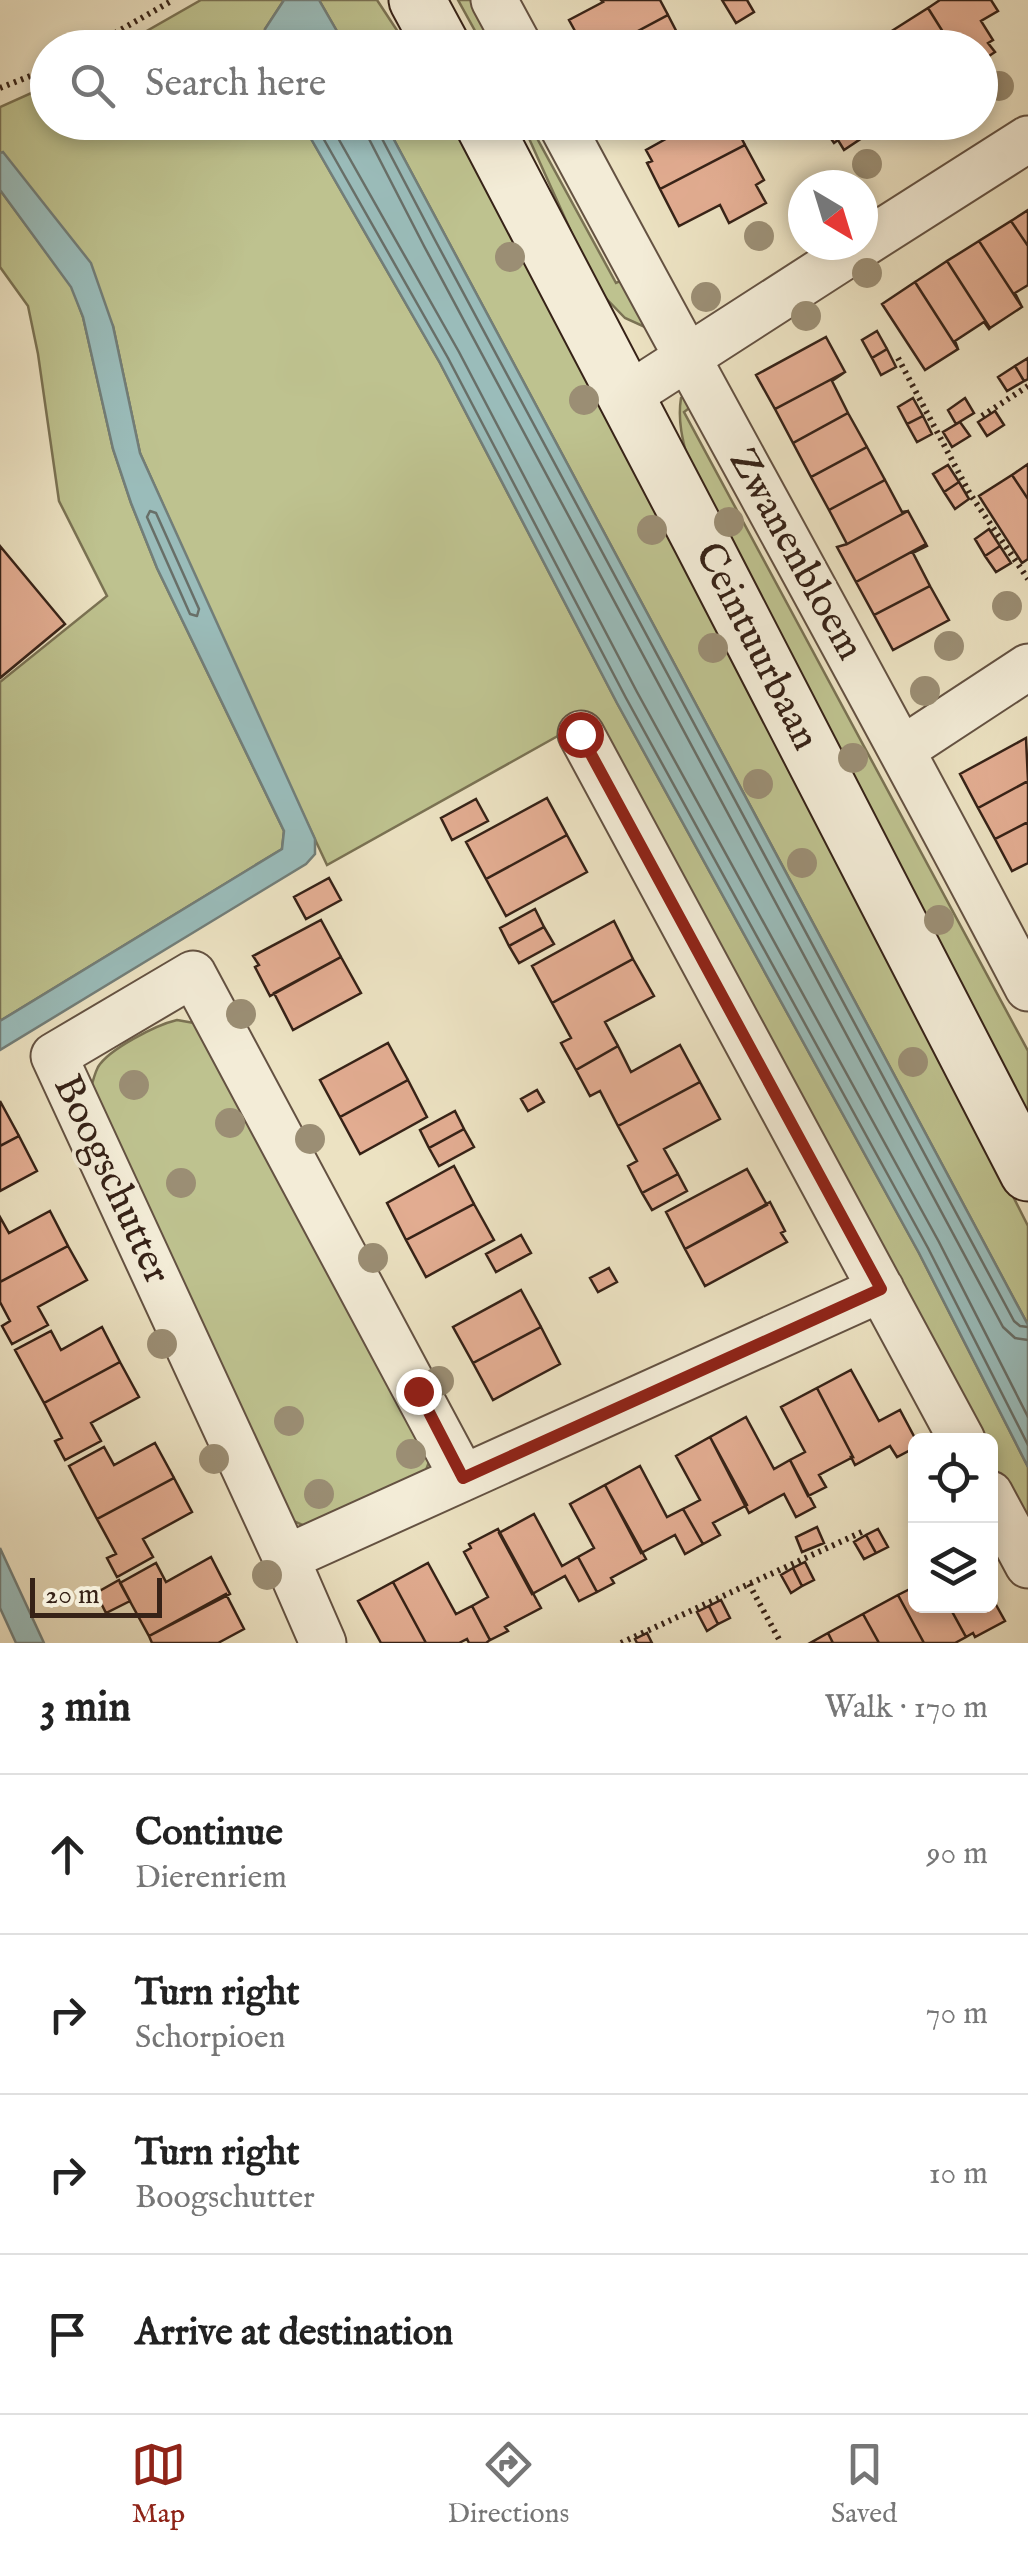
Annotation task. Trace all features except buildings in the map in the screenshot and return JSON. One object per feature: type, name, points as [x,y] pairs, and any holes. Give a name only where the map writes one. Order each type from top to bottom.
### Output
[{"type":"street","points":[[417,0],[433,30]]},
{"type":"street","points":[[494,0],[510,30]]},
{"type":"street","name":"Ceintuurbaan","points":[[491,140],[1028,1173]]},
{"type":"street","name":"Zwanenbloem","points":[[570,140],[903,749],[1028,988]]},
{"type":"street","points":[[878,235],[1028,140]]},
{"type":"street","points":[[626,397],[840,260]]},
{"type":"street","points":[[903,749],[1028,667]]},
{"type":"street","points":[[580,734],[958,1433]]},
{"type":"street","name":"Boogschutter","points":[[323,1643],[54,1056],[192,974],[463,1478]]},
{"type":"street","points":[[286,1558],[881,1289]]},
{"type":"street","points":[[998,1509],[1028,1564]]},
{"type":"path","points":[[120,30],[173,0]]},
{"type":"path","points":[[0,88],[30,77]]},
{"type":"path","points":[[898,358],[970,494],[1028,579]]},
{"type":"path","points":[[982,416],[1028,386]]},
{"type":"path","points":[[622,1643],[864,1531]]},
{"type":"path","points":[[749,1584],[780,1643]]},
{"type":"green space","points":[[201,0],[284,0],[265,30],[148,30]]},
{"type":"green space","points":[[319,0],[377,0],[397,30],[336,30]]},
{"type":"green space","points":[[458,0],[480,0],[496,30],[475,30]]},
{"type":"green space","points":[[30,94],[30,140],[312,140],[440,363],[617,703],[919,1253],[1028,1467],[1028,1530],[998,1473],[998,1433],[976,1433],[590,718],[327,865],[140,453],[113,326],[0,153],[0,107]]},
{"type":"green space","points":[[394,140],[462,140],[498,201],[816,805],[1028,1226],[1028,1325]]},
{"type":"green space","points":[[530,140],[538,140],[616,283],[625,279],[647,328],[625,318],[597,289]]},
{"type":"green space","points":[[0,190],[72,287],[83,317],[113,449],[131,503],[157,568],[284,831],[282,849],[0,1021],[0,682],[107,596],[59,501],[28,306],[0,267]]},
{"type":"green space","points":[[686,395],[692,406],[684,412],[1028,1051],[1028,1123],[690,468],[680,416],[681,398]]},
{"type":"green space","points":[[177,1020],[194,1023],[207,1031],[429,1462],[423,1478],[307,1527],[291,1520],[90,1092],[98,1067],[112,1053],[146,1032]]},
{"type":"water","points":[[284,0],[319,0],[336,30],[265,30]]},
{"type":"water","points":[[312,140],[394,140],[1028,1325],[1028,1467],[919,1253],[617,703],[440,363]]},
{"type":"water","points":[[3,152],[91,263],[113,326],[140,453],[315,839],[315,854],[306,864],[0,1050],[0,1021],[282,849],[284,831],[157,568],[131,503],[113,449],[83,317],[71,287],[0,190]]},
{"type":"water","points":[[0,1548],[44,1643],[16,1643],[0,1608]]},
{"type":"route","points":[[418,1391],[463,1478],[881,1289],[580,734]]}]
